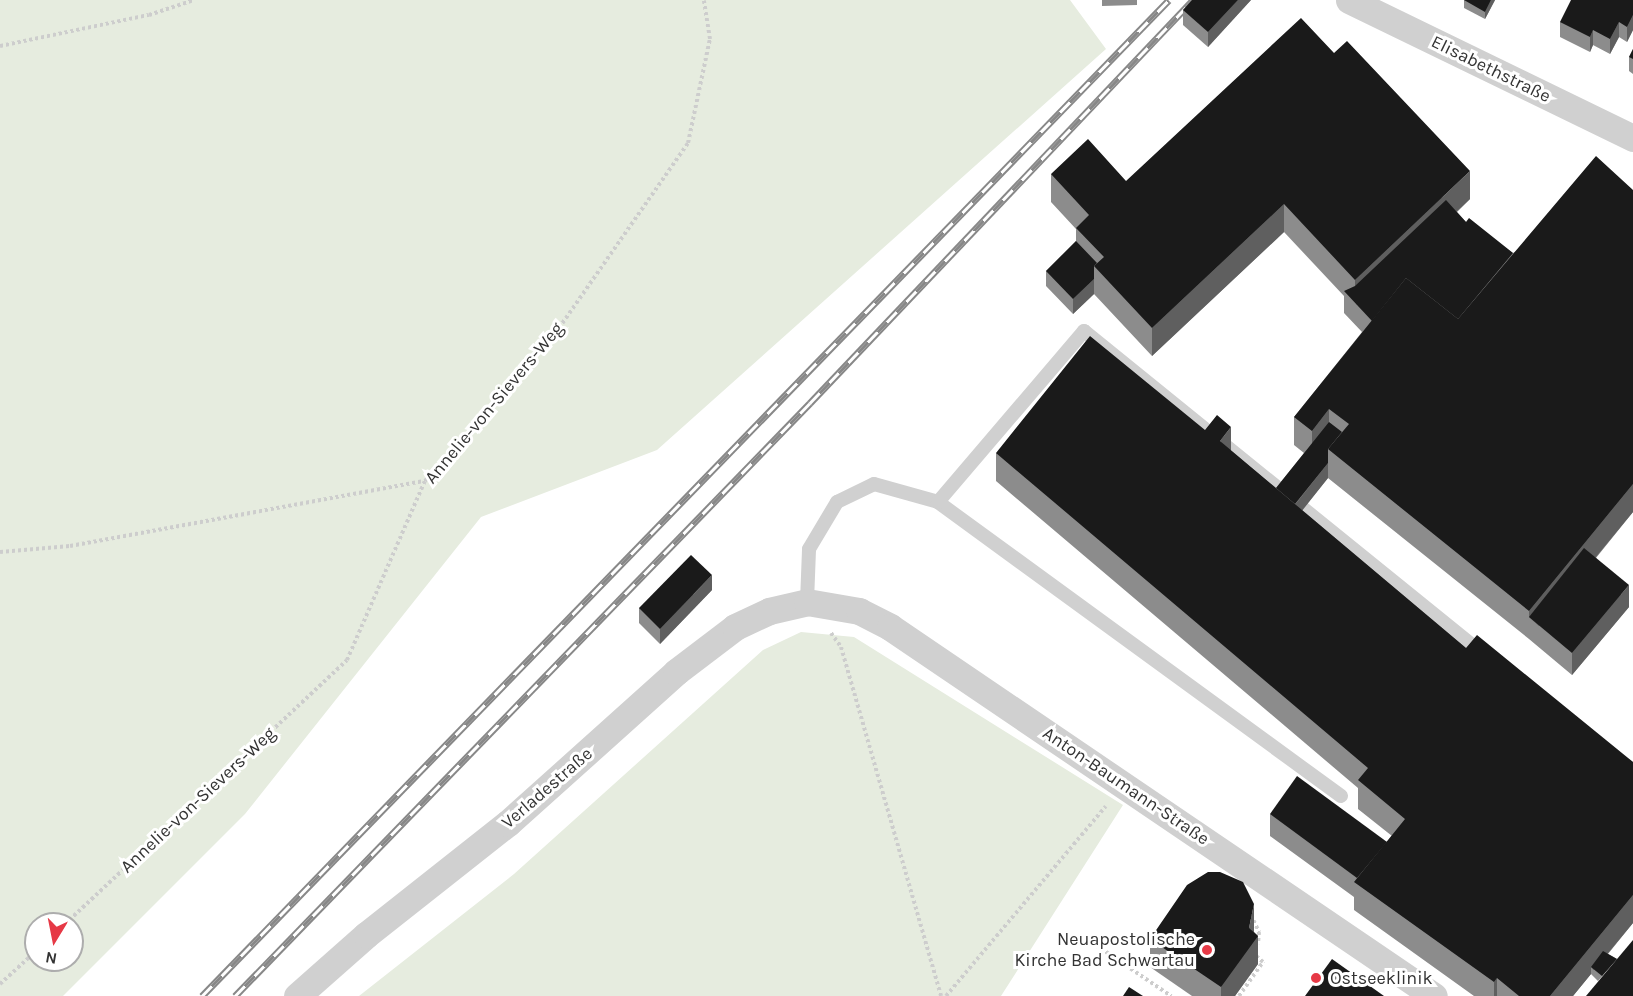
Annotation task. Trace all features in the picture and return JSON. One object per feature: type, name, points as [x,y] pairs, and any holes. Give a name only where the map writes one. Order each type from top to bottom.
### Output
[{"type":"street","name":"Elisabethstraße","points":[[1349,0],[1633,138]]},
{"type":"street","name":"Anton-Baumann-Straße","points":[[807,602],[834,604],[859,611],[890,627],[1434,996]]},
{"type":"street","name":"Verladestraße","points":[[297,996],[366,935],[508,823],[676,672],[735,627],[769,611],[807,602]]},
{"type":"lane","points":[[938,502],[1084,331],[1493,663]]},
{"type":"lane","points":[[807,602],[809,549],[837,502],[874,484],[938,502],[1341,796]]},
{"type":"path","points":[[0,46],[149,15],[194,0]]},
{"type":"path","name":"Annelie-von-Sievers-Weg","points":[[78,912],[347,660],[425,481],[559,328],[688,143],[710,39],[704,0]]},
{"type":"path","points":[[0,552],[70,546],[425,481]]},
{"type":"path","points":[[807,602],[841,647],[941,996]]},
{"type":"path","points":[[946,996],[1124,784]]},
{"type":"path","points":[[1239,996],[1263,962],[1254,955],[1259,932],[1245,907]]},
{"type":"path","points":[[1081,935],[1171,996]]},
{"type":"path","points":[[0,984],[24,962]]},
{"type":"shaded area","points":[[0,0],[1070,0],[1106,49],[657,450],[481,517],[245,814],[63,996],[0,996]]},
{"type":"shaded area","points":[[801,632],[854,637],[1123,805],[1001,996],[359,996],[514,874],[763,650]]},
{"type":"building","points":[[1192,0],[1238,0],[1208,32],[1183,10]]},
{"type":"building","points":[[1464,0],[1491,0],[1485,12]]},
{"type":"building","points":[[1571,0],[1633,0],[1633,15],[1627,27],[1619,22],[1610,39],[1593,30],[1590,37],[1560,22]]},
{"type":"building","points":[[1301,18],[1334,53],[1347,41],[1470,171],[1355,280],[1284,204],[1152,328],[1094,266],[1104,257],[1076,228],[1089,215],[1051,174],[1088,139],[1126,181]]},
{"type":"building","points":[[1596,156],[1633,190],[1633,484],[1529,611],[1328,449],[1349,424],[1329,409],[1312,431],[1294,417],[1406,278],[1458,319]]},
{"type":"building","points":[[1446,200],[1466,222],[1469,218],[1513,253],[1458,319],[1406,278],[1372,321],[1344,291],[1355,286]]},
{"type":"building","points":[[1076,241],[1097,263],[1094,266],[1094,279],[1073,299],[1046,271]]},
{"type":"building","points":[[1090,336],[1205,430],[1217,415],[1231,427],[1220,441],[1466,648],[1477,635],[1633,762],[1633,895],[1550,996],[1519,996],[1497,978],[1494,982],[1354,882],[1405,819],[1358,780],[1368,768],[996,453]]},
{"type":"building","points":[[1329,422],[1342,432],[1328,449],[1328,463],[1295,504],[1276,488]]},
{"type":"building","points":[[1584,548],[1629,585],[1572,653],[1529,617]]},
{"type":"building","points":[[691,555],[712,575],[660,629],[639,608]]},
{"type":"building","points":[[1297,776],[1387,842],[1357,878],[1270,814]]},
{"type":"building","name":"Neuapostolische Kirche Bad Schwartau","points":[[1208,872],[1220,872],[1243,882],[1254,904],[1249,928],[1258,936],[1221,987],[1150,939],[1187,885]]},
{"type":"building","points":[[1633,940],[1633,996],[1586,996]]},
{"type":"building","points":[[1603,951],[1617,959],[1602,976],[1591,967]]},
{"type":"building","points":[[1332,959],[1384,996],[1305,996]]},
{"type":"building","points":[[1129,987],[1143,996],[1123,996]]},
{"type":"railway","points":[[202,996],[1169,0]]},
{"type":"railway","points":[[235,996],[810,403],[1193,0]]},
{"type":"place","name":"Neuapostolische Kirche Bad Schwartau","points":[[1207,950]]},
{"type":"place","name":"Ostseeklinik","points":[[1316,978]]}]
